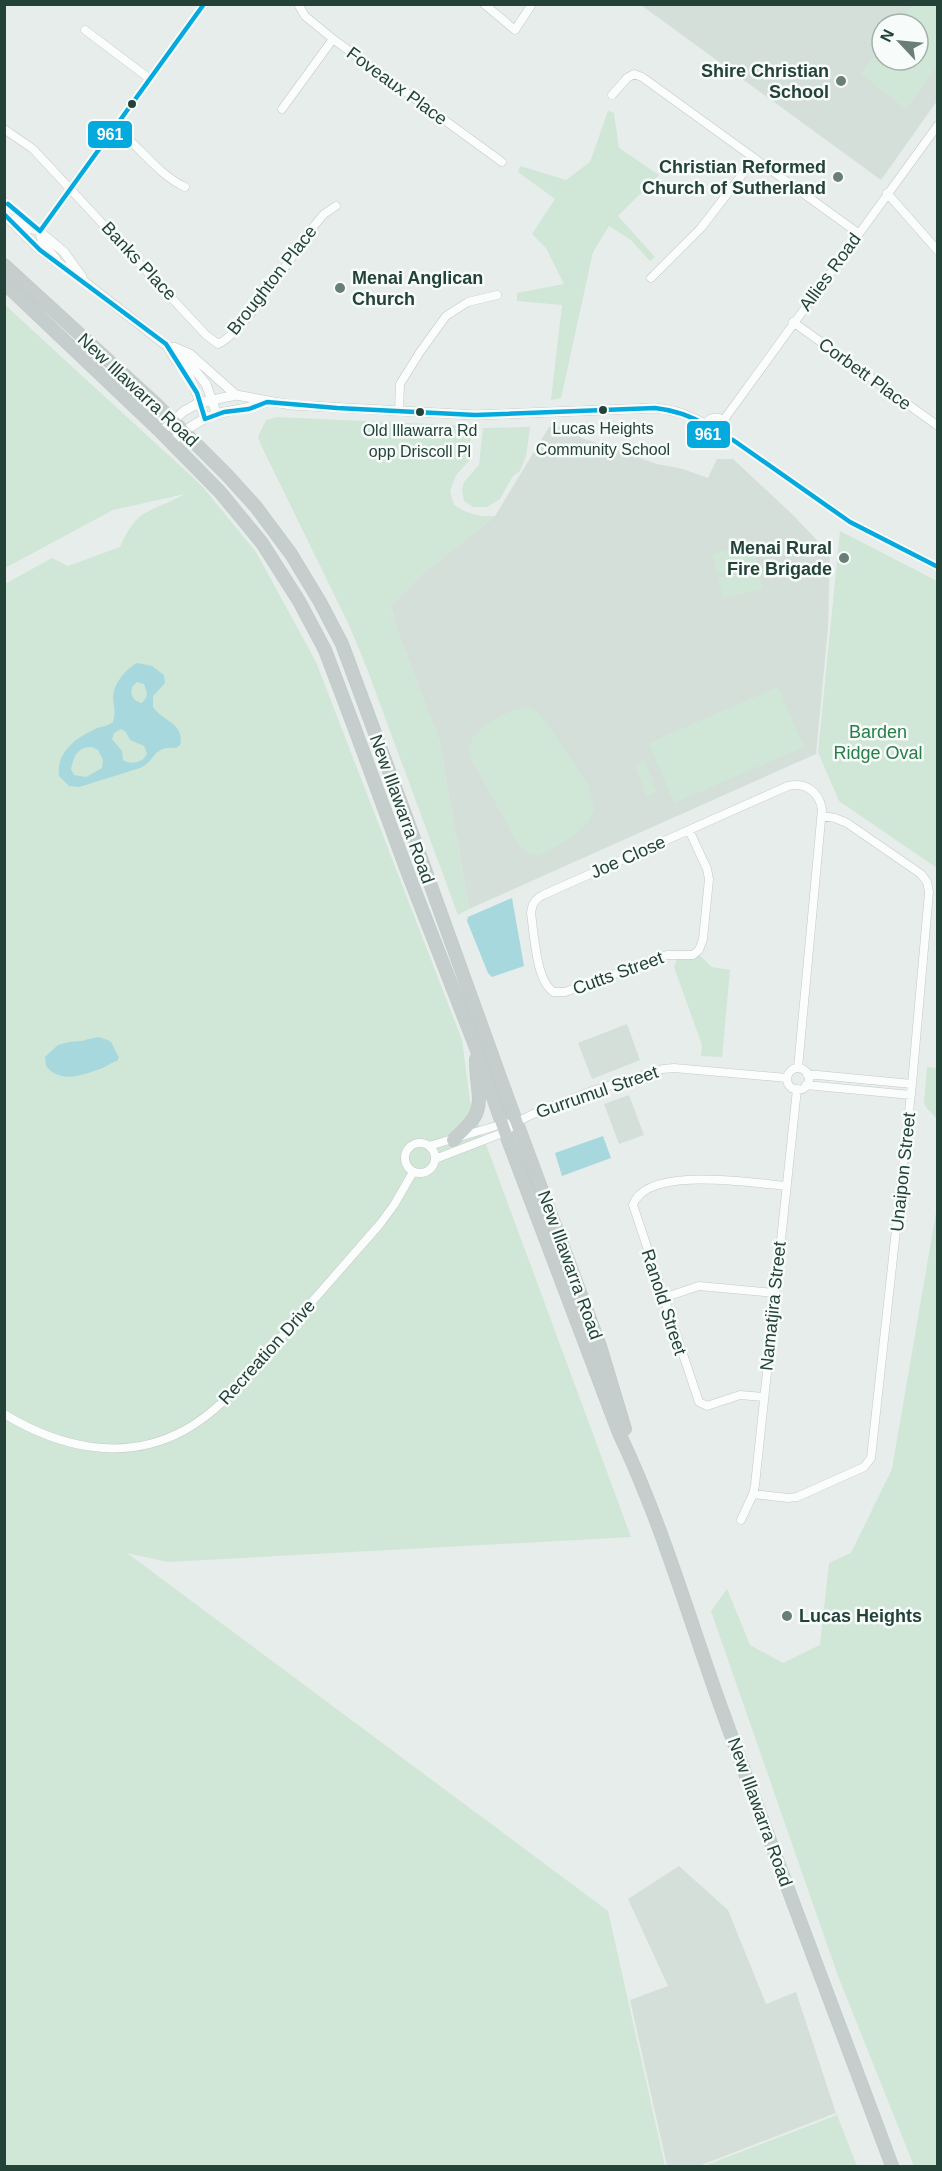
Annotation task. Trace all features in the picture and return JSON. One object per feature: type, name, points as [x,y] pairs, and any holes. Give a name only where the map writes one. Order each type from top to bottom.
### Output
[{"type":"highway","name":"New Illawarra Road","points":[[4,265],[173,421],[256,507],[291,554],[321,602],[342,644],[600,1346],[626,1431],[630,1457]]},
{"type":"highway","name":"New Illawarra Road","points":[[4,284],[161,432],[220,492],[262,543],[287,582],[324,650],[476,1048],[619,1433],[677,1577],[734,1743],[892,2166]]},
{"type":"highway","points":[[453,1140],[469,1126],[478,1110],[480,1092],[476,1075],[476,1048]]},
{"type":"street","points":[[59,265],[54,254],[42,242],[40,231],[204,4]]},
{"type":"street","name":"Foveaux Place","points":[[298,4],[305,16],[333,39],[502,162]]},
{"type":"street","points":[[484,4],[515,30],[532,4]]},
{"type":"street","points":[[85,30],[150,79]]},
{"type":"street","points":[[282,109],[333,39]]},
{"type":"street","points":[[612,95],[627,78],[634,74],[642,77],[858,233]]},
{"type":"street","name":"Allies Road","points":[[723,420],[938,124]]},
{"type":"street","points":[[115,128],[131,140],[165,175],[185,186]]},
{"type":"street","points":[[4,129],[33,149],[70,188]]},
{"type":"street","points":[[651,278],[701,228],[754,159]]},
{"type":"street","name":"Banks Place","points":[[70,188],[74,195],[206,335]]},
{"type":"street","points":[[888,193],[938,251]]},
{"type":"street","points":[[4,202],[64,252],[87,283]]},
{"type":"street","name":"Broughton Place","points":[[206,335],[218,344],[235,331],[313,227],[324,214],[336,206]]},
{"type":"street","points":[[4,214],[28,229],[40,231]]},
{"type":"street","points":[[4,214],[40,250],[166,344],[199,374],[206,384],[217,415]]},
{"type":"street","points":[[399,411],[400,384],[446,316],[468,302],[497,296]]},
{"type":"street","name":"Corbett Place","points":[[793,322],[938,426]]},
{"type":"street","points":[[166,344],[190,354],[236,395]]},
{"type":"street","points":[[166,344],[176,362],[188,376],[205,419]]},
{"type":"street","points":[[161,432],[184,411],[199,403],[236,395],[267,402],[475,415],[655,408],[673,410],[706,425]]},
{"type":"street","points":[[171,442],[183,431],[205,419],[249,409],[267,402]]},
{"type":"street","points":[[713,419],[723,420],[727,426],[724,436],[718,440],[712,439],[706,431],[706,425],[713,419]]},
{"type":"street","points":[[724,436],[850,522],[938,567]]},
{"type":"street","name":"Joe Close","points":[[554,992],[546,984],[540,965],[531,913],[534,902],[543,895],[788,786],[801,785],[813,791],[821,802],[822,816]]},
{"type":"street","points":[[798,1068],[822,816]]},
{"type":"street","name":"Unaipon Street","points":[[753,1494],[797,1497],[864,1467],[871,1458],[911,1095],[929,892],[927,882],[921,874],[847,823],[822,816]]},
{"type":"street","name":"Cutts Street","points":[[554,992],[566,992],[667,955],[693,955],[699,950],[703,939],[709,879],[707,869],[689,830]]},
{"type":"street","name":"Gurrumul Street","points":[[517,1122],[592,1091],[663,1069],[684,1068],[787,1078]]},
{"type":"street","points":[[798,1068],[807,1074],[912,1084]]},
{"type":"street","points":[[798,1068],[792,1070],[787,1078],[789,1084],[797,1089],[806,1085],[911,1095]]},
{"type":"street","points":[[806,1085],[807,1074]]},
{"type":"street","name":"Namatjira Street","points":[[741,1520],[753,1494],[797,1089]]},
{"type":"street","points":[[504,1127],[429,1146],[416,1143],[405,1151],[404,1161],[413,1172],[421,1173],[429,1170],[435,1159],[517,1122]]},
{"type":"street","points":[[429,1146],[434,1152],[435,1159]]},
{"type":"street","name":"Recreation Drive","points":[[4,1414],[42,1435],[82,1447],[134,1446],[182,1432],[212,1413],[233,1392],[380,1224],[413,1172]]},
{"type":"street","name":"Ranold Street","points":[[764,1396],[740,1395],[711,1405],[703,1405],[696,1397],[633,1210],[636,1197],[643,1192],[667,1183],[694,1178],[786,1186]]},
{"type":"street","points":[[663,1298],[699,1286],[774,1293]]},
{"type":"shaded area","name":"Shire Christian School","points":[[641,5],[937,5],[937,101],[881,180]]},
{"type":"shaded area","name":"Lucas Heights Community School","points":[[566,426],[582,438],[657,464],[683,469],[708,478],[717,459],[733,459],[792,514],[830,554],[828,628],[816,754],[469,909],[439,740],[397,630],[391,606],[422,574],[495,516],[549,427]]},
{"type":"shaded area","points":[[627,1024],[640,1060],[592,1079],[578,1043]]},
{"type":"shaded area","points":[[629,1095],[644,1135],[619,1144],[604,1104]]},
{"type":"shaded area","points":[[679,1866],[728,1910],[766,2004],[796,1992],[836,2113],[699,2166],[667,2166],[630,2000],[668,1986],[628,1899]]},
{"type":"green space","points":[[913,4],[937,5],[937,67],[906,109],[861,74],[870,62],[870,72],[930,72],[930,12],[907,12]]},
{"type":"green space","points":[[608,111],[614,113],[619,148],[659,175],[618,216],[655,257],[650,261],[631,240],[609,226],[593,252],[561,398],[551,400],[562,305],[517,301],[517,293],[564,284],[546,248],[532,234],[555,199],[518,172],[520,166],[566,180],[590,162]]},
{"type":"green space","points":[[5,305],[201,485],[256,552],[316,662],[462,1040],[470,1101],[631,1537],[168,1562],[127,1553],[608,1911],[665,2166],[5,2166],[5,584],[52,558],[68,566],[120,547],[133,524],[146,512],[185,494],[113,510],[5,568]]},
{"type":"green space","points":[[277,417],[472,426],[469,461],[456,475],[450,491],[454,505],[459,508],[474,514],[495,516],[422,574],[391,607],[397,630],[439,740],[469,909],[458,915],[349,625],[258,437],[266,420]]},
{"type":"green space","points":[[530,427],[526,456],[520,471],[513,476],[500,499],[487,507],[473,507],[464,501],[462,490],[464,482],[479,465],[483,428]]},
{"type":"green space","name":"Barden Ridge Oval","points":[[840,531],[937,581],[937,868],[839,801],[818,752]]},
{"type":"green space","points":[[752,544],[757,564],[717,574],[712,554]]},
{"type":"green space","points":[[758,569],[763,589],[723,598],[718,578]]},
{"type":"green space","points":[[778,687],[804,747],[674,803],[649,743]]},
{"type":"green space","points":[[527,707],[537,711],[548,725],[588,785],[594,809],[589,822],[571,838],[539,856],[525,852],[517,842],[469,755],[472,740],[478,731],[506,713]]},
{"type":"green space","points":[[645,761],[656,792],[647,796],[635,765]]},
{"type":"green space","points":[[699,955],[712,967],[730,970],[722,1057],[701,1056],[702,1045],[674,967],[677,959],[688,959]]},
{"type":"green space","points":[[927,1067],[937,1068],[937,1119],[924,1103]]},
{"type":"green space","points":[[937,1207],[938,2166],[914,2166],[838,1976],[711,1611],[727,1589],[750,1645],[783,1663],[820,1645],[829,1563],[851,1553],[892,1469]]},
{"type":"green space","points":[[837,2115],[857,2166],[704,2166]]},
{"type":"water","points":[[137,663],[152,666],[164,675],[165,683],[153,696],[153,707],[176,727],[181,738],[180,745],[159,751],[140,768],[79,787],[69,786],[59,776],[59,767],[64,753],[74,741],[113,722],[115,687]],"holes":[[[137,682],[144,684],[147,693],[142,703],[136,701],[131,693],[132,687]],[[121,729],[126,732],[130,740],[144,746],[147,753],[143,759],[137,762],[123,760],[122,751],[112,739],[114,733]],[[87,747],[98,750],[103,760],[102,768],[86,777],[74,775],[71,769],[75,756]]]},
{"type":"water","points":[[512,898],[524,966],[492,977],[488,973],[467,921],[468,917]]},
{"type":"water","points":[[98,1037],[112,1043],[119,1057],[117,1061],[93,1071],[72,1076],[58,1075],[46,1066],[45,1057],[58,1045]]},
{"type":"water","points":[[603,1136],[611,1158],[562,1176],[555,1153]]},
{"type":"transit line","name":"961","points":[[8,204],[40,231],[204,4]]},
{"type":"transit line","name":"961","points":[[4,214],[40,250],[166,344],[197,393],[205,419],[224,412],[249,409],[267,402],[475,415],[655,408],[669,410],[706,425],[706,431],[712,439],[724,436],[733,440],[850,522],[938,567]]},
{"type":"place","name":"Shire Christian School","points":[[841,81]]},
{"type":"place","name":"Christian Reformed Church of Sutherland","points":[[838,177]]},
{"type":"place","name":"Menai Anglican Church","points":[[340,288]]},
{"type":"place","name":"Lucas Heights Community School","points":[[603,410]]},
{"type":"place","name":"Old Illawarra Rd opp Driscoll Pl","points":[[420,412]]},
{"type":"place","name":"Menai Rural Fire Brigade","points":[[844,558]]},
{"type":"place","name":"Lucas Heights","points":[[787,1616]]}]
